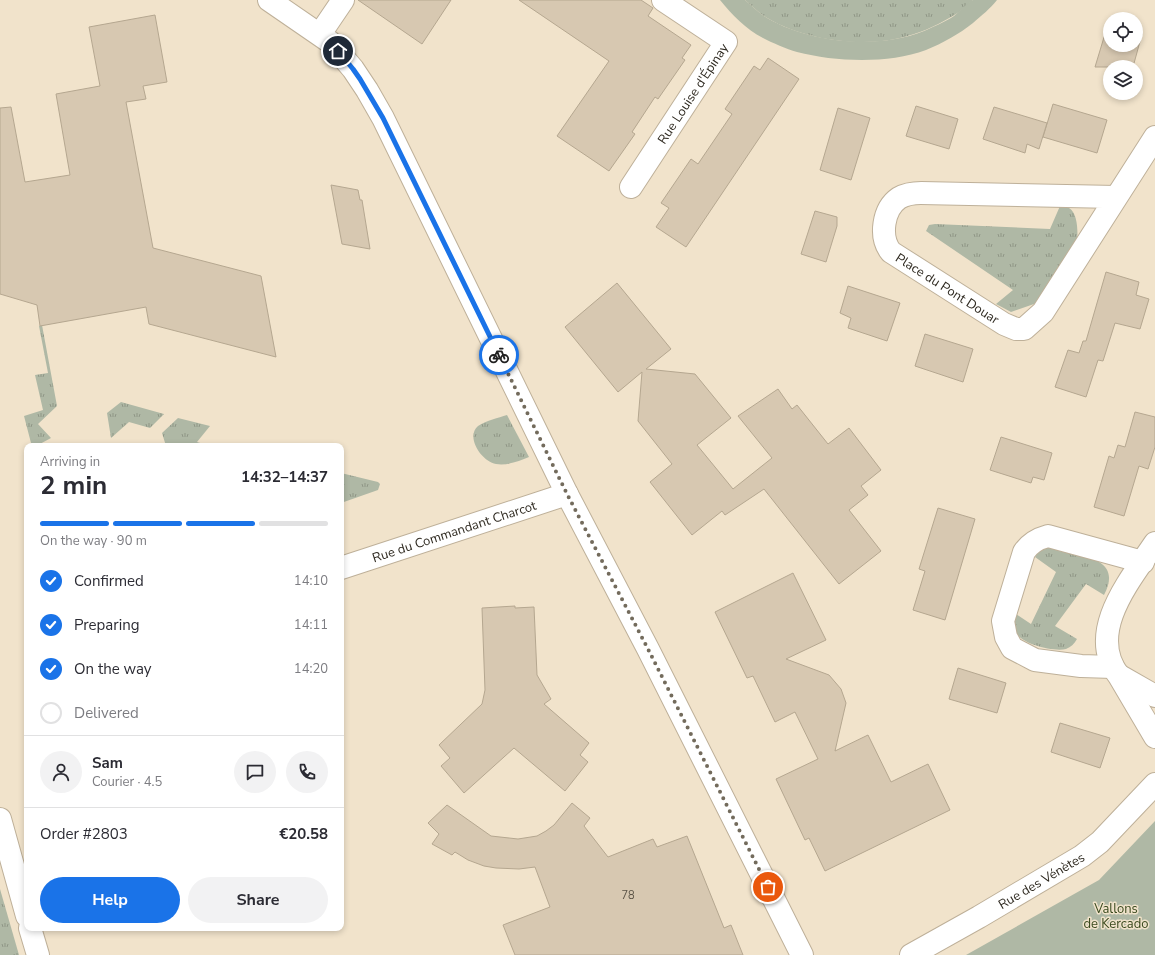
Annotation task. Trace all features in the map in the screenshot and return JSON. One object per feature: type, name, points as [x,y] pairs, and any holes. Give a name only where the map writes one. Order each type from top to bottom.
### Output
[{"type":"street","points":[[269,0],[330,42],[353,69],[374,101],[567,494],[648,649],[802,955]]},
{"type":"street","points":[[320,34],[344,0]]},
{"type":"street","name":"Rue Louise d'Épinay","points":[[631,187],[726,42],[663,0]]},
{"type":"street","name":"Place du Pont Douar","points":[[1116,197],[910,194],[901,197],[894,202],[887,215],[884,229],[884,240],[891,252],[1004,324],[1016,329],[1024,329],[1043,312],[1155,137]]},
{"type":"street","name":"Rue du Commandant Charcot","points":[[344,567],[567,494]]},
{"type":"street","points":[[1143,562],[1048,536],[1039,538],[1030,544],[1024,552],[1003,621],[1006,637],[1012,648],[1035,660],[1116,672],[1155,696]]},
{"type":"street","points":[[1155,543],[1121,595],[1110,619],[1106,639],[1108,653],[1116,672],[1155,737]]},
{"type":"street","name":"Rue des Vénètes","points":[[911,955],[1082,856],[1100,842],[1155,784]]},
{"type":"street","points":[[0,819],[24,905]]},
{"type":"street","points":[[31,931],[38,955]]},
{"type":"green space","points":[[720,0],[745,0],[761,14],[778,24],[798,32],[819,37],[863,42],[905,37],[924,31],[947,20],[973,0],[997,0],[986,12],[968,27],[951,38],[926,50],[895,58],[862,60],[828,58],[797,52],[780,46],[763,38],[745,26]]},
{"type":"green space","points":[[745,0],[973,0],[954,15],[939,24],[920,32],[900,38],[866,42],[829,39],[792,30],[761,14]]},
{"type":"green space","points":[[1060,206],[1068,207],[1074,214],[1076,219],[1077,242],[1040,299],[1034,304],[1011,312],[996,304],[1013,290],[926,231],[929,225],[935,224],[1050,229]]},
{"type":"green space","points":[[42,325],[57,406],[38,424],[51,438],[42,443],[31,443],[24,416],[43,410],[35,375],[48,373],[39,326]]},
{"type":"green space","points":[[121,402],[164,414],[150,428],[129,422],[111,438],[107,413]]},
{"type":"green space","points":[[507,415],[529,457],[509,464],[496,464],[485,459],[477,448],[474,442],[474,431],[478,426],[485,422]]},
{"type":"green space","points":[[178,418],[210,426],[197,442],[200,443],[165,443],[162,433]]},
{"type":"green space","points":[[344,474],[378,482],[380,484],[378,490],[344,502]]},
{"type":"green space","points":[[1047,547],[1086,556],[1100,562],[1108,572],[1109,578],[1108,586],[1104,595],[1086,584],[1055,626],[1077,639],[1066,649],[1060,650],[1045,648],[1023,640],[1018,636],[1014,627],[1013,612],[1031,624],[1056,572],[1035,557],[1039,551]]},
{"type":"green space","name":"Vallons de Kercado","points":[[1155,821],[1155,955],[966,955],[1099,880]]},
{"type":"green space","points":[[0,889],[19,955],[0,955]]},
{"type":"building","points":[[358,0],[451,0],[422,44]]},
{"type":"building","points":[[519,0],[641,0],[653,8],[648,16],[691,45],[682,58],[685,60],[658,99],[655,97],[632,132],[635,134],[609,171],[557,136],[609,61]]},
{"type":"building","points":[[155,15],[167,82],[143,86],[146,99],[126,102],[153,248],[261,276],[276,357],[149,324],[146,307],[40,326],[37,305],[0,294],[0,108],[11,107],[25,182],[70,175],[56,94],[100,86],[89,27]]},
{"type":"building","points":[[1103,41],[1103,52],[1137,52],[1135,60],[1103,60],[1103,67],[1095,67]]},
{"type":"building","points":[[768,58],[799,79],[686,247],[656,227],[669,208],[661,203],[691,159],[698,164],[732,114],[725,109],[754,66],[760,70]]},
{"type":"building","points":[[1053,104],[1107,120],[1097,153],[1043,137]]},
{"type":"building","points":[[916,106],[958,119],[949,149],[906,136]]},
{"type":"building","points":[[994,107],[1047,123],[1039,149],[1027,144],[1025,153],[983,139]]},
{"type":"building","points":[[838,108],[870,118],[851,180],[820,170]]},
{"type":"building","points":[[331,185],[358,190],[360,200],[362,200],[370,249],[342,244]]},
{"type":"building","points":[[815,211],[837,217],[837,226],[826,262],[801,254]]},
{"type":"building","points":[[1106,272],[1139,282],[1136,295],[1149,299],[1140,329],[1115,323],[1103,361],[1098,360],[1086,397],[1055,387],[1068,350],[1079,353],[1083,341],[1086,341]]},
{"type":"building","points":[[617,283],[671,349],[646,369],[695,374],[731,418],[697,445],[733,489],[772,458],[738,416],[778,389],[792,409],[797,405],[828,444],[849,428],[881,470],[861,486],[868,495],[849,510],[881,551],[839,584],[764,489],[725,515],[722,511],[692,535],[650,482],[672,464],[638,421],[642,372],[618,392],[565,327]]},
{"type":"building","points":[[848,286],[900,303],[887,341],[848,328],[851,318],[840,313]]},
{"type":"building","points":[[925,334],[973,349],[963,382],[915,366]]},
{"type":"building","points":[[1135,412],[1155,417],[1155,447],[1148,469],[1139,466],[1124,516],[1094,507],[1109,456],[1114,458],[1118,445],[1125,447]]},
{"type":"building","points":[[1001,437],[1052,453],[1044,480],[1033,477],[1031,483],[990,470]]},
{"type":"building","points":[[938,508],[975,519],[945,620],[913,610],[925,571],[919,569]]},
{"type":"building","points":[[793,573],[826,640],[786,659],[829,675],[841,689],[846,703],[835,751],[868,735],[891,782],[928,764],[950,810],[825,871],[809,838],[805,840],[776,779],[818,759],[795,712],[775,722],[753,676],[747,678],[715,612]]},
{"type":"building","points":[[515,606],[515,608],[534,607],[537,675],[551,699],[544,704],[589,743],[580,755],[588,762],[565,791],[514,748],[464,793],[441,766],[450,758],[439,745],[482,704],[485,690],[482,608]]},
{"type":"building","points":[[958,668],[1006,683],[997,713],[949,699]]},
{"type":"building","points":[[1060,723],[1110,738],[1100,768],[1051,752]]},
{"type":"building","points":[[572,803],[590,818],[584,826],[608,857],[653,839],[657,847],[687,836],[724,928],[731,925],[743,955],[515,955],[503,925],[550,907],[535,867],[519,869],[496,868],[484,866],[468,860],[455,852],[452,855],[432,844],[439,834],[428,823],[447,805],[491,836],[518,839],[537,836],[546,831],[554,825]]},
{"type":"way so far","points":[[499,355],[567,494],[648,649],[768,887]]},
{"type":"route","points":[[338,51],[360,79],[383,118],[499,355]]}]
